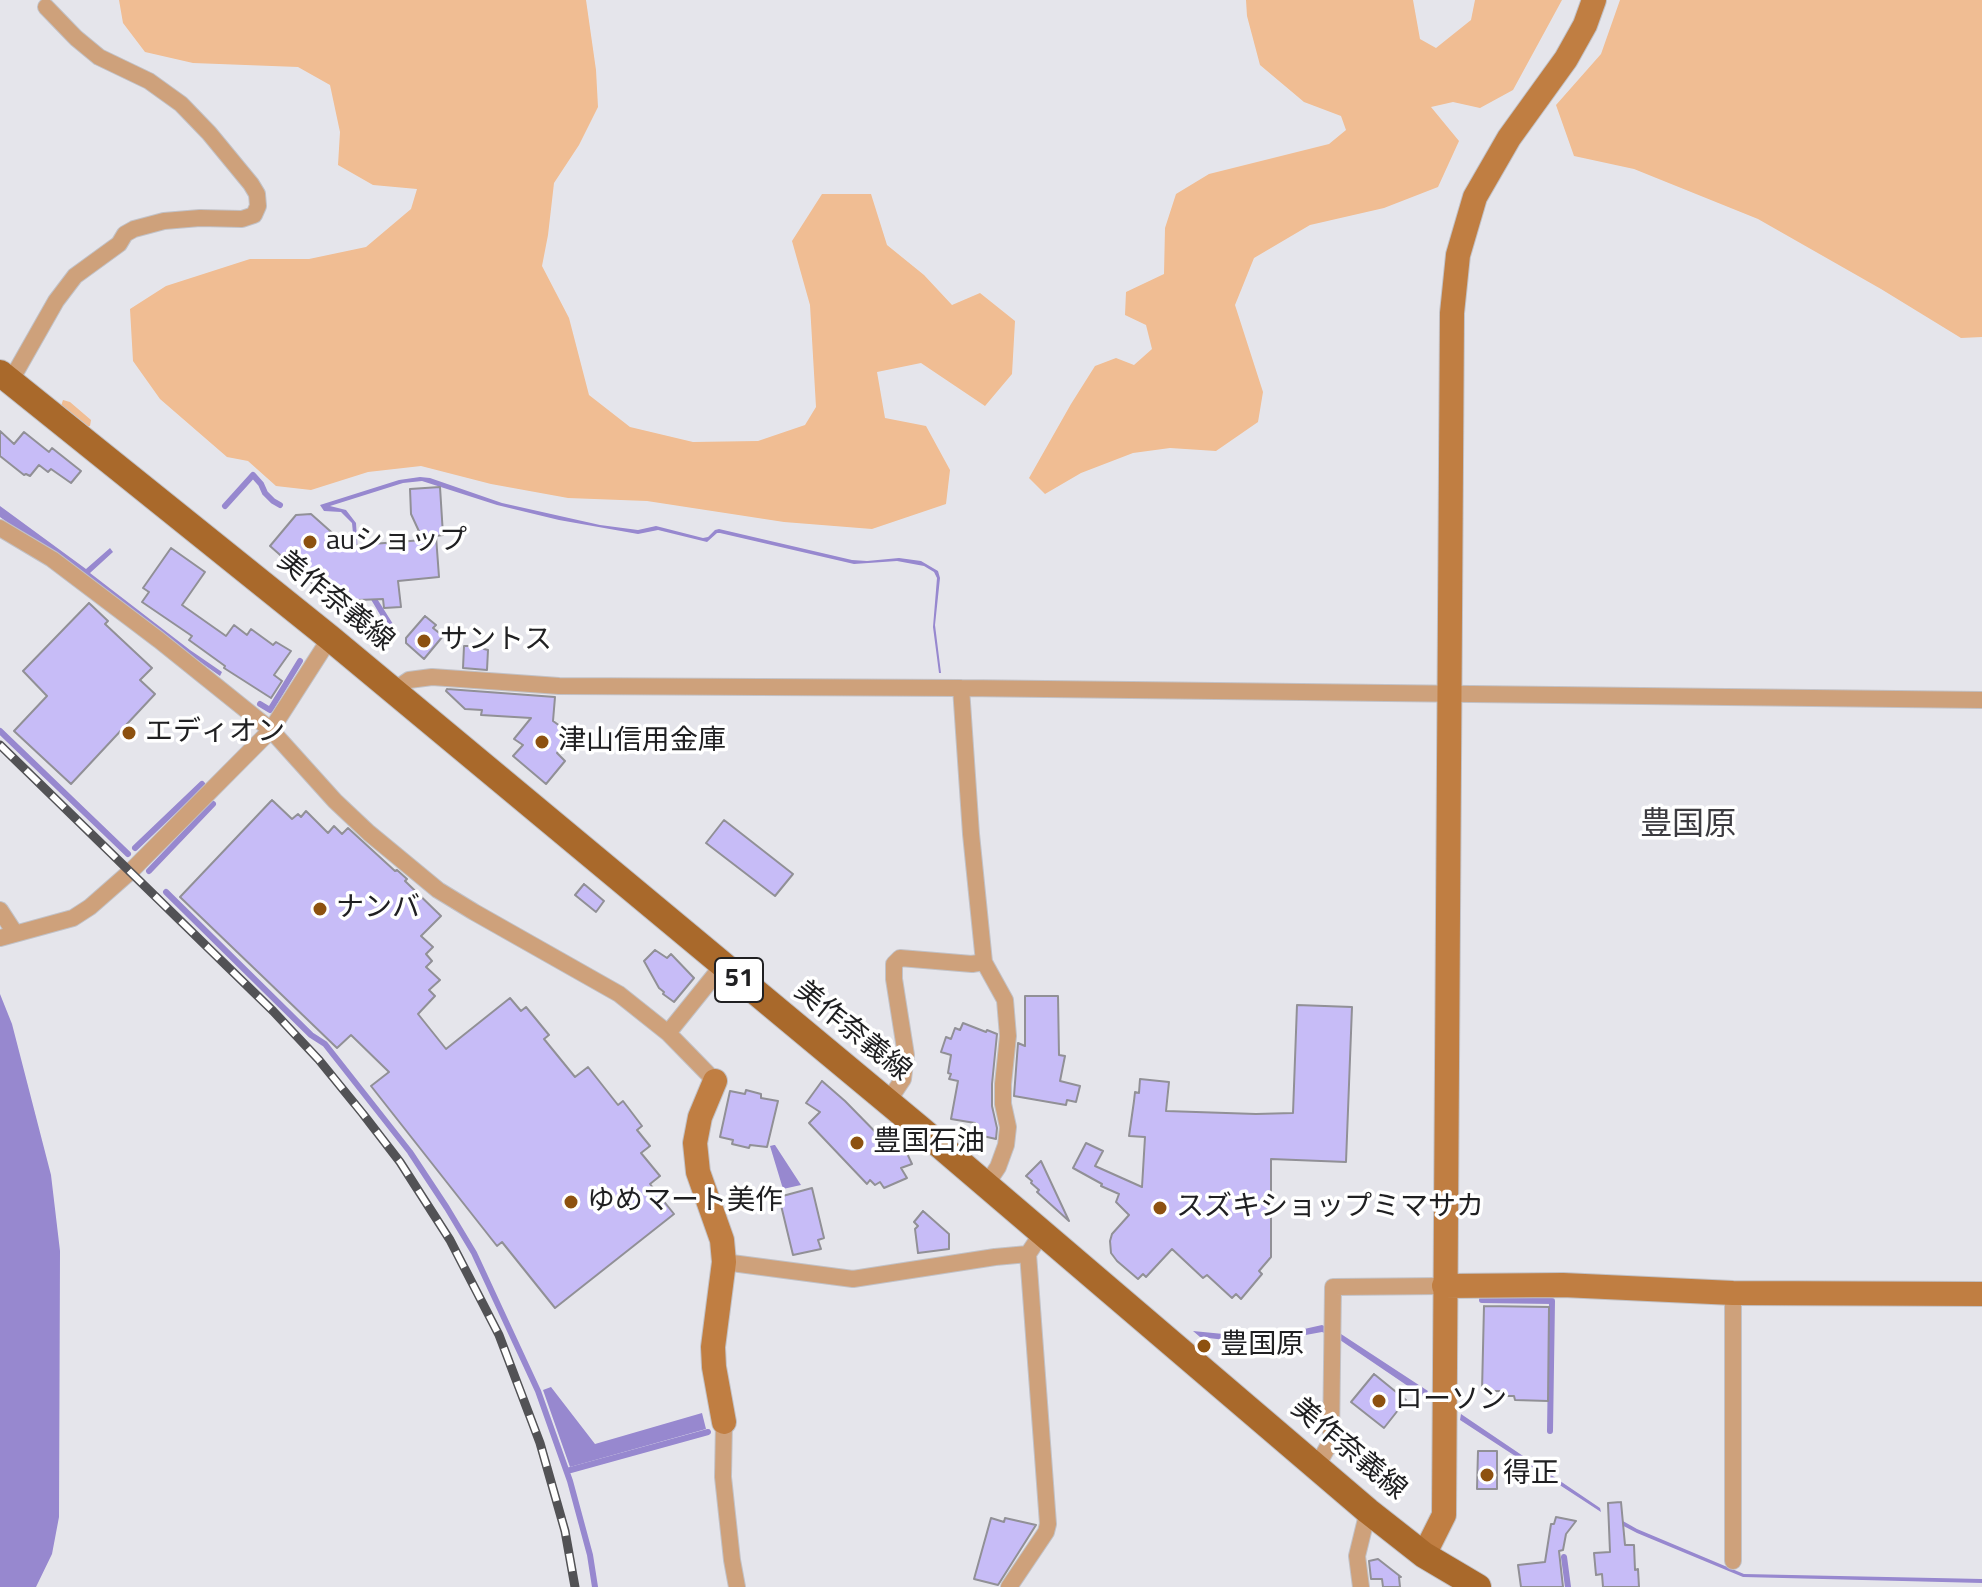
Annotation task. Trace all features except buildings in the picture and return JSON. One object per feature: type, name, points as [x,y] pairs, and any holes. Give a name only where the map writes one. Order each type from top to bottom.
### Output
[{"type":"main road","name":"美作奈義線","points":[[5,378],[330,638],[986,1185],[1035,1244],[1317,1466],[1424,1555],[1478,1587]]},
{"type":"street","points":[[1424,1555],[1444,1515],[1452,313],[1458,255],[1475,197],[1509,138],[1566,59],[1585,25],[1594,0]]},
{"type":"street","points":[[5,378],[75,276],[119,244],[125,234],[164,221],[242,219],[254,215],[258,206],[257,194],[251,184],[181,104],[149,81],[99,57],[46,7]]},
{"type":"street","points":[[0,528],[52,559],[271,730],[335,801],[438,890],[619,994],[668,1033],[715,1081],[700,1117],[695,1143],[698,1172],[722,1240],[724,1262],[713,1347],[724,1422],[723,1477],[737,1587]]},
{"type":"street","points":[[0,910],[6,936],[73,918],[90,907],[131,871],[271,730],[330,638]]},
{"type":"street","points":[[393,691],[409,680],[432,677],[559,686],[1982,700]]},
{"type":"street","points":[[961,688],[984,962],[1005,1000],[1008,1036],[1003,1084],[1008,1127],[1006,1145],[998,1167],[986,1185]]},
{"type":"street","points":[[887,1103],[903,1079],[906,1055],[894,964],[900,958],[972,964],[984,962]]},
{"type":"street","points":[[668,1033],[722,966]]},
{"type":"street","points":[[724,1262],[853,1279],[995,1257],[1035,1244],[1048,1524],[1046,1532],[1009,1587]]},
{"type":"street","points":[[1317,1466],[1331,1441],[1333,1287],[1563,1285],[1733,1293],[1982,1294]]},
{"type":"street","points":[[1733,1293],[1733,1561]]},
{"type":"street","points":[[1361,1587],[1357,1556],[1368,1511]]},
{"type":"shaded area","points":[[119,0],[586,0],[598,107],[579,145],[554,183],[542,266],[569,318],[589,395],[630,427],[693,442],[758,441],[805,425],[816,407],[810,305],[792,241],[822,194],[871,194],[887,245],[924,275],[952,305],[980,293],[1015,321],[1012,374],[985,406],[921,363],[877,372],[885,418],[926,426],[950,470],[946,504],[872,529],[784,522],[647,501],[568,498],[491,484],[421,466],[368,472],[311,490],[276,486],[248,461],[227,457],[160,399],[133,361],[130,309],[166,286],[250,259],[309,259],[366,247],[411,209],[417,189],[373,185],[338,165],[340,132],[330,85],[298,67],[193,63],[145,52],[123,23]]},
{"type":"shaded area","points":[[1246,0],[1413,0],[1420,39],[1436,48],[1471,20],[1475,0],[1562,0],[1513,90],[1480,108],[1453,102],[1431,107],[1459,141],[1438,187],[1384,208],[1310,225],[1254,258],[1235,305],[1263,392],[1258,422],[1216,451],[1170,448],[1133,453],[1081,473],[1045,494],[1029,478],[1095,366],[1116,358],[1134,365],[1152,349],[1146,325],[1125,315],[1126,292],[1164,274],[1165,228],[1176,194],[1209,174],[1329,144],[1346,130],[1341,116],[1304,102],[1260,65]]},
{"type":"shaded area","points":[[1620,0],[1982,0],[1982,337],[1961,338],[1758,219],[1634,169],[1574,156],[1556,105],[1601,54]]},
{"type":"shaded area","points":[[63,400],[70,402],[91,420],[90,426],[85,426],[61,406]]},
{"type":"shaded area","points":[[420,477],[502,503],[600,525],[638,530],[656,526],[703,538],[719,529],[852,560],[899,558],[921,561],[938,571],[940,578],[935,625],[941,673],[933,627],[937,578],[924,566],[897,561],[854,564],[720,533],[707,542],[658,530],[638,534],[497,505],[422,481],[403,483],[330,506],[346,510],[356,523],[359,570],[393,624],[388,628],[357,576],[352,523],[341,512],[324,511],[320,505],[399,480]]},
{"type":"shaded area","points":[[0,506],[86,569],[110,548],[113,552],[90,573],[222,672],[220,676],[107,590],[74,571],[0,517]]},
{"type":"shaded area","points":[[0,994],[12,1024],[51,1175],[60,1251],[59,1517],[52,1554],[36,1587],[0,1587]]},
{"type":"shaded area","points":[[775,1145],[801,1185],[783,1189],[770,1146]]},
{"type":"shaded area","points":[[1322,1325],[1341,1334],[1428,1391],[1424,1397],[1340,1340],[1322,1332],[1251,1343],[1200,1337],[1193,1331],[1254,1337]]},
{"type":"shaded area","points":[[551,1387],[595,1444],[702,1413],[706,1429],[570,1467],[543,1390]]},
{"type":"shaded area","points":[[1461,1414],[1600,1508],[1601,1512],[1460,1420]]},
{"type":"shaded area","points":[[1614,1516],[1637,1529],[1744,1574],[1982,1579],[1982,1583],[1743,1577],[1637,1533],[1614,1521]]},
{"type":"waterway","points":[[225,506],[253,475],[265,493],[280,505]]},
{"type":"waterway","points":[[260,704],[270,710],[300,661]]},
{"type":"waterway","points":[[0,731],[128,854]]},
{"type":"waterway","points":[[135,848],[202,784]]},
{"type":"waterway","points":[[149,871],[213,804]]},
{"type":"waterway","points":[[166,892],[311,1035],[325,1044],[410,1152],[447,1208],[474,1253],[538,1391],[570,1481],[590,1555],[595,1587]]},
{"type":"waterway","points":[[1482,1300],[1552,1301],[1550,1431]]},
{"type":"waterway","points":[[567,1471],[708,1432]]},
{"type":"waterway","points":[[1564,1557],[1568,1587]]},
{"type":"railway","points":[[0,745],[273,1011],[319,1060],[400,1162],[450,1240],[499,1335],[540,1443],[565,1531],[575,1587]]},
{"type":"place","name":"auショップ","points":[[310,542]]},
{"type":"place","name":"サントス","points":[[424,641]]},
{"type":"place","name":"エディオン","points":[[129,733]]},
{"type":"place","name":"津山信用金庫","points":[[542,742]]},
{"type":"place","name":"ナンバ","points":[[320,909]]},
{"type":"place","name":"豊国石油","points":[[857,1143]]},
{"type":"place","name":"ゆめマート美作","points":[[571,1202]]},
{"type":"place","name":"スズキショップミマサカ","points":[[1160,1208]]},
{"type":"place","name":"豊国原","points":[[1204,1346]]},
{"type":"place","name":"ローソン","points":[[1379,1401]]},
{"type":"place","name":"得正","points":[[1487,1475]]},
{"type":"district","name":"豊国原","points":[[1688,826]]}]
